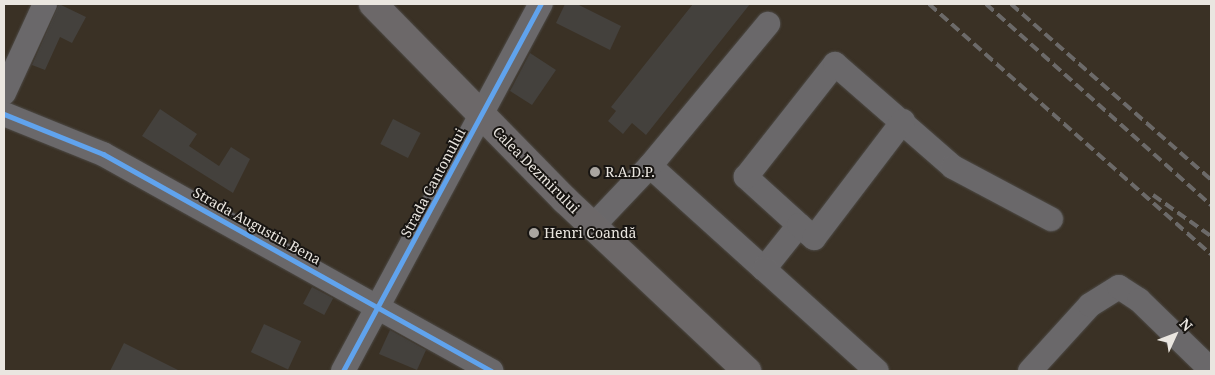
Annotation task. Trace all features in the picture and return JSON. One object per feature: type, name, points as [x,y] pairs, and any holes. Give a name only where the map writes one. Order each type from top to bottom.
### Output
[{"type":"main road","name":"Calea Dezmirului","points":[[373,4],[481,116],[593,226],[747,371]]},
{"type":"street","points":[[4,92],[46,4]]},
{"type":"street","name":"Strada Cantonului","points":[[343,371],[541,4]]},
{"type":"street","points":[[593,226],[650,166],[768,24]]},
{"type":"street","points":[[903,121],[814,238],[746,177],[835,64],[903,121],[953,167],[1051,219]]},
{"type":"street","name":"Strada Augustin Bena","points":[[4,114],[103,154],[379,306],[492,371]]},
{"type":"street","points":[[650,166],[877,371]]},
{"type":"street","points":[[764,269],[799,225]]},
{"type":"street","points":[[1030,371],[1090,306],[1119,287],[1140,300],[1211,370]]},
{"type":"shaded area","points":[[4,4],[1211,4],[1211,371],[4,371]]},
{"type":"building","points":[[59,4],[86,17],[72,43],[60,37],[45,70],[32,65]]},
{"type":"building","points":[[565,4],[577,4],[621,26],[610,50],[556,23]]},
{"type":"building","points":[[693,4],[750,4],[646,135],[632,123],[623,134],[608,121],[616,111],[611,107]]},
{"type":"building","points":[[530,53],[556,70],[532,105],[510,91]]},
{"type":"building","points":[[160,109],[197,134],[189,146],[219,166],[231,147],[250,159],[233,193],[142,136]]},
{"type":"building","points":[[393,119],[421,133],[408,158],[380,144]]},
{"type":"building","points":[[312,287],[333,298],[324,315],[303,304]]},
{"type":"building","points":[[264,324],[301,341],[288,369],[251,352]]},
{"type":"building","points":[[390,330],[426,350],[417,370],[379,354]]},
{"type":"building","points":[[124,343],[180,371],[110,371]]},
{"type":"railway","points":[[929,4],[1211,254]]},
{"type":"railway","points":[[986,4],[1211,205]]},
{"type":"railway","points":[[1011,4],[1211,180]]},
{"type":"railway","points":[[1153,195],[1211,236]]},
{"type":"cycle path","points":[[343,371],[541,4]]},
{"type":"cycle path","points":[[4,114],[103,154],[492,371]]},
{"type":"place","name":"R.A.D.P.","points":[[595,172]]},
{"type":"place","name":"Henri Coandă","points":[[534,233]]}]
